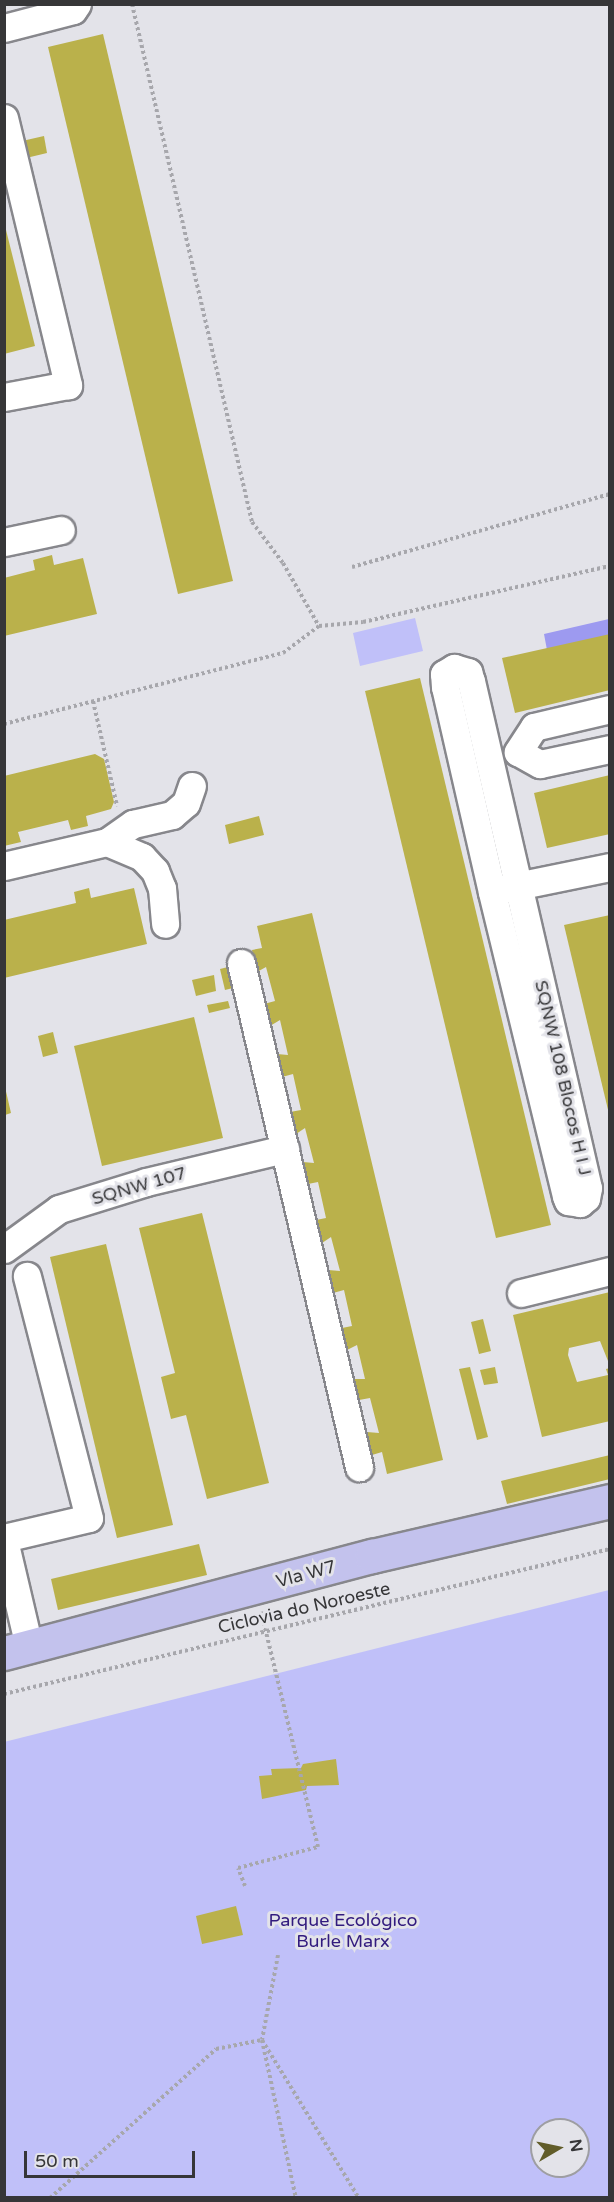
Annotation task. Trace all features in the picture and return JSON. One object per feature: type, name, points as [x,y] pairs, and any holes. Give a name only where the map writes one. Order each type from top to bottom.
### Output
[{"type":"main road","name":"Vla W7","points":[[17,1650],[372,1556],[609,1501]]},
{"type":"street","points":[[4,28],[73,10],[77,4]]},
{"type":"street","points":[[4,118],[68,385],[4,398]]},
{"type":"street","points":[[4,542],[61,530]]},
{"type":"street","name":"SQNW 108 Blocos H I J","points":[[454,668],[468,672],[471,681],[588,1188],[586,1198],[580,1203],[568,1201],[566,1196],[492,892],[444,687],[444,675],[454,668]]},
{"type":"street","points":[[609,709],[534,727],[518,752],[540,764],[609,749]]},
{"type":"street","points":[[4,866],[115,836],[172,815],[186,803],[192,786]]},
{"type":"street","points":[[115,836],[142,857],[155,871],[162,888],[165,924]]},
{"type":"street","points":[[492,892],[609,867]]},
{"type":"street","points":[[241,963],[359,1467]]},
{"type":"street","name":"SQNW 107","points":[[4,1249],[59,1209],[146,1182],[285,1149]]},
{"type":"street","points":[[521,1293],[609,1271]]},
{"type":"street","points":[[17,1650],[4,1539],[89,1518],[27,1276]]},
{"type":"path","points":[[132,4],[252,522],[283,563],[319,626]]},
{"type":"path","points":[[352,567],[609,494]]},
{"type":"path","points":[[4,724],[283,654],[319,626],[363,622],[609,566]]},
{"type":"path","points":[[93,701],[115,836]]},
{"type":"path","name":"Ciclovia do Noroeste","points":[[4,1694],[609,1549]]},
{"type":"path","points":[[245,1886],[238,1868],[318,1847],[254,1588]]},
{"type":"path","points":[[278,1955],[261,2040],[296,2198]]},
{"type":"path","points":[[50,2198],[216,2049],[261,2040]]},
{"type":"path","points":[[261,2040],[359,2198]]},
{"type":"green space","points":[[415,618],[423,651],[360,666],[353,633]]},
{"type":"green space","name":"Parque Ecológico Burle Marx","points":[[609,1590],[609,2197],[5,2197],[4,1742]]},
{"type":"shaded area","points":[[609,619],[609,635],[547,650],[544,634]]},
{"type":"building","points":[[103,34],[233,581],[178,594],[48,47]]},
{"type":"building","points":[[44,136],[47,153],[22,159],[22,141]]},
{"type":"building","points":[[4,222],[35,346],[4,354]]},
{"type":"building","points":[[52,555],[54,565],[83,558],[97,614],[4,636],[4,578],[35,570],[33,560]]},
{"type":"building","points":[[610,634],[610,690],[515,713],[502,658]]},
{"type":"building","points":[[420,678],[551,1225],[496,1238],[365,691]]},
{"type":"building","points":[[95,754],[104,759],[114,802],[111,809],[86,816],[88,826],[71,830],[68,820],[18,832],[21,842],[4,846],[4,776]]},
{"type":"building","points":[[610,775],[610,834],[547,848],[534,793]]},
{"type":"building","points":[[259,816],[264,835],[229,844],[225,825]]},
{"type":"building","points":[[89,888],[91,898],[134,888],[147,944],[4,978],[4,920],[76,903],[74,892]]},
{"type":"building","points":[[312,913],[443,1460],[387,1474],[382,1452],[372,1455],[367,1432],[379,1433],[370,1398],[359,1400],[354,1379],[365,1379],[357,1345],[347,1350],[342,1328],[352,1326],[344,1290],[333,1293],[328,1270],[340,1271],[331,1237],[322,1243],[316,1220],[326,1218],[318,1182],[308,1184],[303,1162],[314,1163],[305,1128],[296,1134],[290,1112],[301,1110],[293,1074],[282,1077],[277,1054],[288,1055],[280,1020],[270,1026],[264,1004],[275,1001],[266,967],[257,972],[252,950],[262,948],[257,926]]},
{"type":"building","points":[[610,915],[610,1114],[609,1114],[564,925]]},
{"type":"building","points":[[236,965],[241,986],[225,990],[220,969]]},
{"type":"building","points":[[214,975],[216,991],[196,996],[192,980]]},
{"type":"building","points":[[228,1001],[230,1008],[209,1013],[207,1005]]},
{"type":"building","points":[[194,1017],[223,1138],[102,1166],[74,1046]]},
{"type":"building","points":[[53,1032],[58,1053],[43,1057],[38,1036]]},
{"type":"building","points":[[5,1087],[11,1113],[5,1115]]},
{"type":"building","points":[[202,1213],[269,1483],[207,1499],[186,1415],[171,1419],[161,1377],[175,1373],[139,1228]]},
{"type":"building","points":[[106,1244],[173,1525],[117,1538],[50,1257]]},
{"type":"building","points":[[610,1292],[610,1366],[600,1341],[569,1348],[568,1355],[577,1382],[608,1375],[606,1369],[610,1368],[610,1421],[542,1437],[513,1315]]},
{"type":"building","points":[[483,1319],[491,1351],[479,1354],[471,1322]]},
{"type":"building","points":[[470,1367],[488,1437],[477,1440],[459,1369]]},
{"type":"building","points":[[495,1367],[498,1383],[484,1385],[480,1370]]},
{"type":"building","points":[[610,1455],[610,1479],[507,1504],[501,1481]]},
{"type":"building","points":[[199,1544],[207,1575],[58,1610],[51,1579]]},
{"type":"building","points":[[336,1759],[339,1785],[307,1786],[306,1790],[262,1799],[259,1776],[272,1775],[271,1769],[301,1768],[303,1764]]},
{"type":"building","points":[[236,1906],[243,1935],[202,1944],[196,1916]]}]
